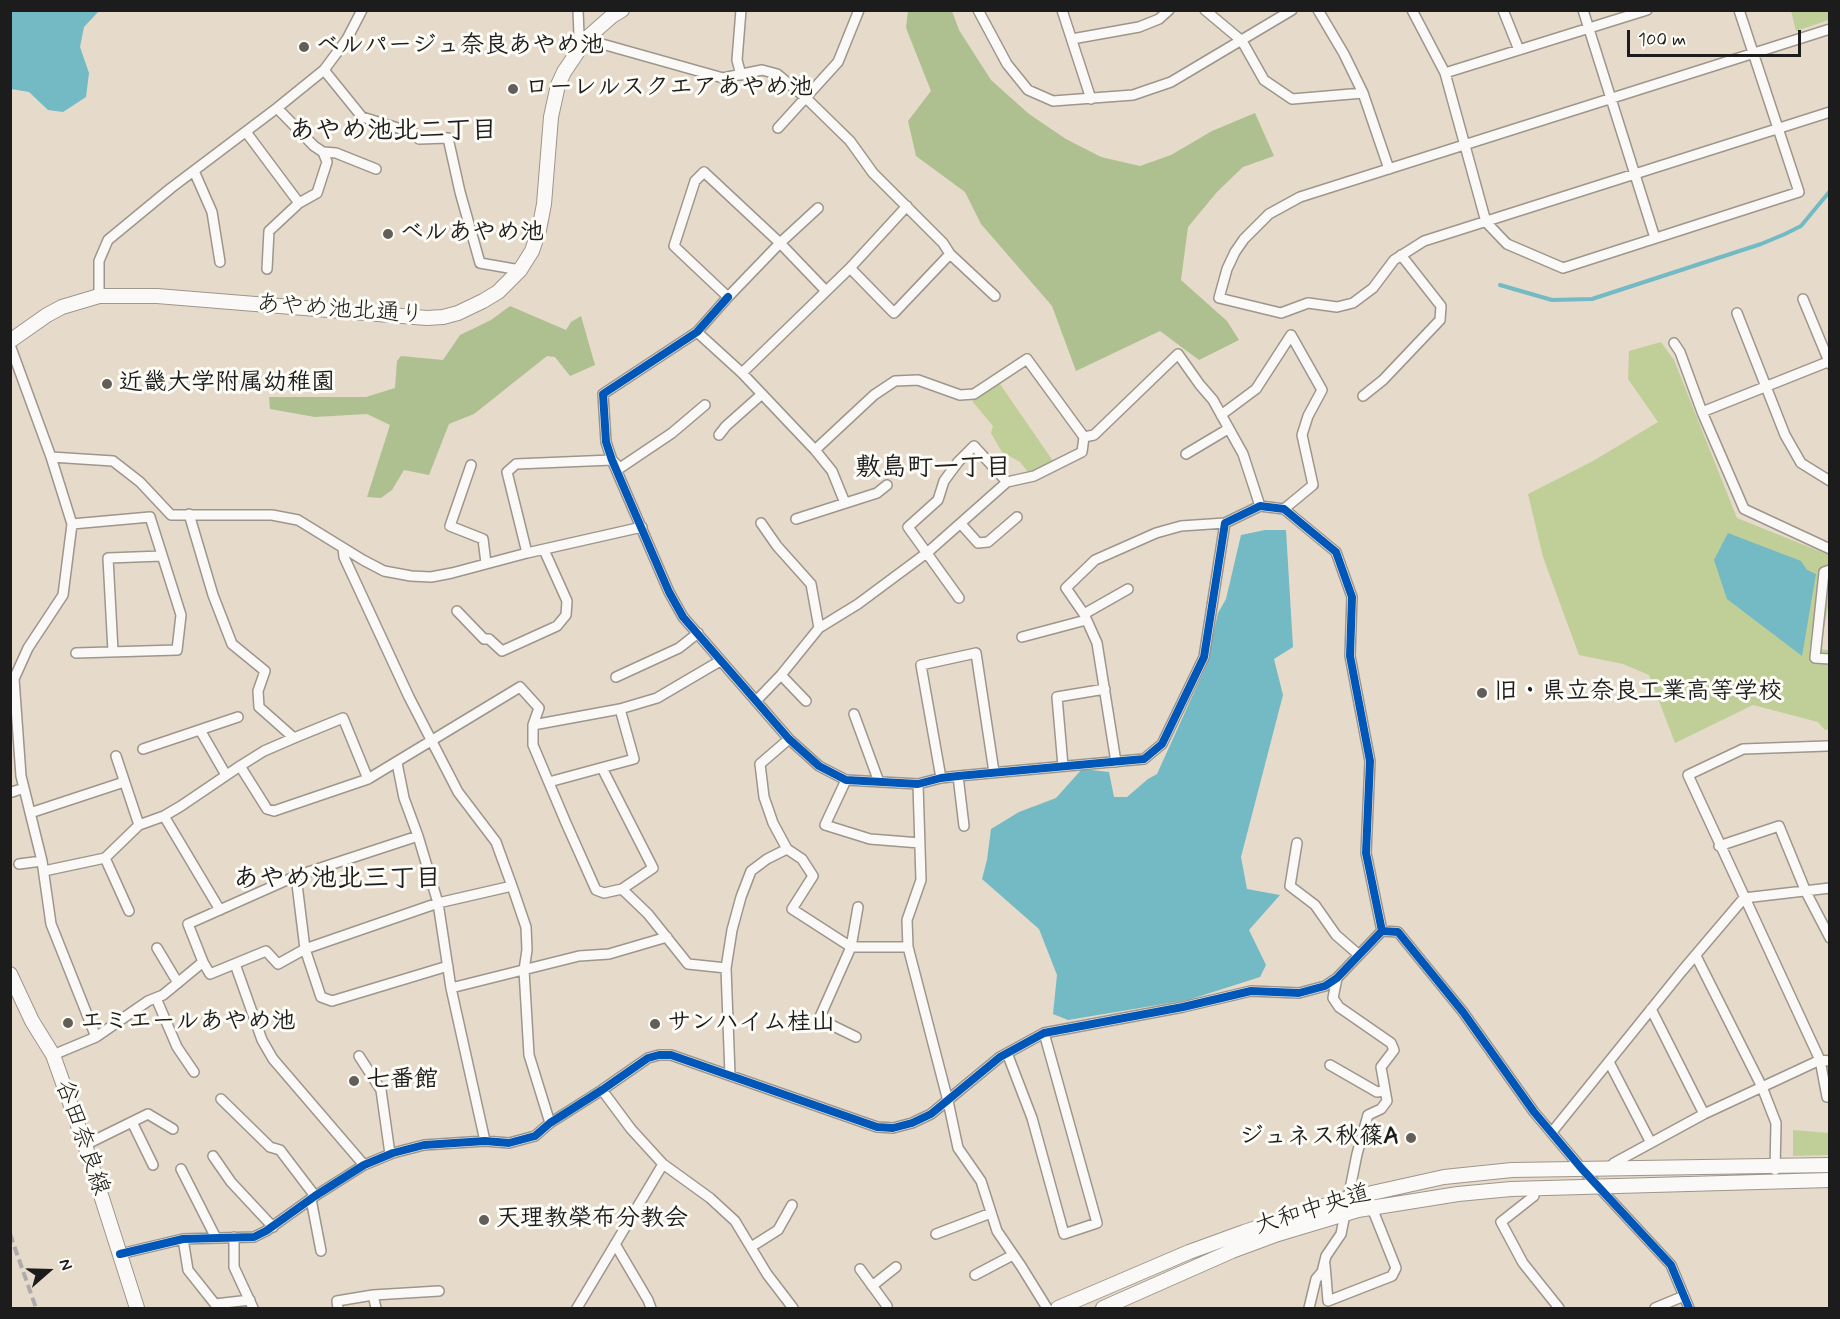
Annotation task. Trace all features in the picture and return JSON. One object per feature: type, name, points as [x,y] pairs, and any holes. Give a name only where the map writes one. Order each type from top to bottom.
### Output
[{"type":"street","points":[[99,296],[99,261],[108,240],[324,70],[347,39],[362,10]]},
{"type":"street","points":[[578,10],[579,35],[587,38],[723,78],[762,70],[777,74],[805,97],[850,141],[873,173],[943,243],[950,254],[995,296]]},
{"type":"street","name":"あやめ池北通り","points":[[10,343],[47,315],[62,307],[99,296],[157,296],[427,318],[458,313],[483,302],[498,292],[520,270],[532,251],[544,204],[551,117],[558,85],[574,55],[587,38],[622,10]]},
{"type":"street","points":[[741,10],[737,60],[741,75]]},
{"type":"street","points":[[778,128],[838,62],[859,10]]},
{"type":"street","points":[[978,10],[1007,64],[1028,90],[1053,101],[1133,95],[1171,82],[1292,10]]},
{"type":"street","points":[[1062,10],[1091,99]]},
{"type":"street","points":[[1072,39],[1139,27],[1159,19],[1169,10]]},
{"type":"street","points":[[1205,10],[1242,41],[1264,80],[1293,99],[1363,93]]},
{"type":"street","points":[[1318,10],[1344,54],[1363,93],[1389,168]]},
{"type":"street","points":[[1412,10],[1445,73],[1486,222],[1507,244],[1563,268],[1799,192],[1739,10]]},
{"type":"street","points":[[1503,10],[1519,50]]},
{"type":"street","points":[[1582,10],[1655,238]]},
{"type":"street","points":[[1445,73],[1589,30],[1647,10]]},
{"type":"street","points":[[1830,29],[1300,197],[1269,214],[1244,239],[1235,252],[1221,286],[1219,298],[1281,313],[1308,303],[1337,307],[1353,303],[1372,288],[1394,260],[1424,241],[1830,111]]},
{"type":"street","points":[[324,70],[362,117],[414,133],[419,139],[448,138],[480,263],[520,270]]},
{"type":"street","points":[[277,108],[314,146],[323,152],[336,153],[376,169]]},
{"type":"street","points":[[246,132],[299,203]]},
{"type":"street","points":[[267,270],[269,231],[299,203],[317,193],[327,162],[323,152]]},
{"type":"street","points":[[194,171],[212,213],[220,262]]},
{"type":"street","points":[[728,297],[674,246],[695,181],[704,172],[780,243],[826,291]]},
{"type":"street","points":[[742,372],[850,268],[907,206]]},
{"type":"street","points":[[818,208],[780,243],[697,332],[603,394],[606,442],[612,460],[669,592],[683,617],[789,739],[819,766],[846,780],[918,784],[940,778],[994,772],[1144,759],[1162,744],[1204,657],[1225,524]]},
{"type":"street","points":[[850,268],[894,313],[950,254]]},
{"type":"street","points":[[1364,396],[1383,380],[1440,320],[1441,306],[1401,255]]},
{"type":"street","points":[[1702,412],[1829,362],[1803,299]]},
{"type":"street","points":[[1737,313],[1785,435],[1801,463],[1830,481]]},
{"type":"street","points":[[697,332],[742,372],[815,450],[832,471],[845,503]]},
{"type":"street","points":[[1221,415],[1256,389],[1291,335],[1322,390],[1308,416],[1302,435],[1313,485],[1284,509]]},
{"type":"street","points":[[10,343],[51,456],[72,524],[63,595],[28,648],[14,679],[21,776],[43,866],[51,924],[96,1036]]},
{"type":"street","points":[[1674,343],[1680,352],[1702,412],[1744,509],[1830,549]]},
{"type":"street","points":[[1084,437],[1094,435],[1178,354],[1213,400],[1243,454],[1260,506]]},
{"type":"street","points":[[756,701],[781,675],[819,628],[858,604],[928,552],[1007,482],[1034,476],[1082,452],[1084,437],[1027,359],[974,393],[960,395],[918,380],[895,381],[874,395],[815,450]]},
{"type":"street","points":[[719,435],[762,394]]},
{"type":"street","points":[[527,553],[507,472],[516,464],[612,460],[620,468],[672,433],[705,405]]},
{"type":"street","points":[[1186,454],[1228,429]]},
{"type":"street","points":[[959,598],[908,527],[938,500],[944,481],[974,446],[1007,482]]},
{"type":"street","points":[[51,456],[113,461],[140,482],[171,515],[272,515],[298,520],[384,571],[411,576],[431,577],[452,573],[642,527]]},
{"type":"street","points":[[471,465],[450,526],[483,539],[486,563]]},
{"type":"street","points":[[796,519],[877,493],[887,485]]},
{"type":"street","points":[[1116,762],[1097,643],[1085,617],[1066,588],[1095,560],[1156,533],[1173,528],[1225,524],[1260,506],[1284,509],[1336,552],[1352,597],[1350,656],[1370,761],[1366,853],[1382,931]]},
{"type":"street","points":[[189,514],[213,596],[232,644],[265,671],[258,691],[259,707],[294,738]]},
{"type":"street","points":[[72,524],[150,517],[181,615],[177,650],[76,653]]},
{"type":"street","points":[[961,524],[978,543],[988,542],[1017,517]]},
{"type":"street","points":[[761,523],[777,546],[811,584],[819,628]]},
{"type":"street","points":[[342,548],[344,557],[409,697],[458,792],[496,842],[512,886],[526,927],[528,950],[524,970],[529,1055],[550,1123]]},
{"type":"street","points":[[457,611],[484,639],[489,639],[502,651],[557,626],[566,615],[567,601],[544,550]]},
{"type":"street","points":[[113,651],[108,558],[162,556]]},
{"type":"street","points":[[1830,570],[1824,572],[1815,658],[1830,659]]},
{"type":"street","points":[[1022,637],[1085,617],[1128,589]]},
{"type":"street","points":[[616,676],[679,648],[698,633]]},
{"type":"street","points":[[940,778],[921,665],[976,653],[994,772]]},
{"type":"street","points":[[533,726],[620,709],[657,698],[720,661]]},
{"type":"street","points":[[781,675],[806,701]]},
{"type":"street","points":[[240,766],[267,809],[274,811],[368,779],[520,687],[539,708],[533,726],[533,745],[596,890],[603,893],[622,889],[653,868],[602,768]]},
{"type":"street","points":[[1063,766],[1057,697],[1105,689]]},
{"type":"street","points":[[549,782],[634,759],[620,709]]},
{"type":"street","points":[[854,714],[879,782]]},
{"type":"street","points":[[143,749],[238,717]]},
{"type":"street","points":[[19,864],[43,866],[105,858],[139,825],[164,816],[182,806],[264,751],[343,718],[368,779]]},
{"type":"street","points":[[200,730],[226,775]]},
{"type":"street","points":[[789,739],[760,764],[764,797],[773,824],[787,849],[802,860],[813,876],[792,909],[851,947],[908,948]]},
{"type":"street","points":[[1827,746],[1743,749],[1688,775],[1719,846],[1825,1061],[1827,1097],[1830,1097]]},
{"type":"street","points":[[116,756],[139,825]]},
{"type":"street","points":[[397,763],[404,798],[438,903],[451,988],[485,1141]]},
{"type":"street","points":[[958,776],[964,826]]},
{"type":"street","points":[[846,780],[825,825],[870,839],[920,843]]},
{"type":"street","points":[[30,813],[124,782]]},
{"type":"street","points":[[918,784],[921,880],[907,920],[908,948],[958,1148],[981,1180],[997,1231],[1047,1308]]},
{"type":"street","points":[[10,791],[24,788]]},
{"type":"street","points":[[164,816],[220,909]]},
{"type":"street","points":[[1719,846],[1779,826],[1806,892],[1830,938]]},
{"type":"street","points":[[418,836],[297,876],[188,924],[210,974],[266,951],[278,964],[305,949],[438,903],[512,886]]},
{"type":"street","points":[[1297,843],[1290,886],[1315,905],[1336,935],[1359,955]]},
{"type":"street","points":[[730,1075],[726,968],[732,930],[751,871],[767,859],[787,849]]},
{"type":"street","points":[[105,858],[129,911]]},
{"type":"street","points":[[297,876],[305,949],[321,997],[332,1001],[448,966]]},
{"type":"street","points":[[1552,1132],[1744,898],[1830,888]]},
{"type":"street","points":[[622,889],[648,914],[688,964],[726,968]]},
{"type":"street","points":[[856,1037],[819,1019],[851,947],[858,908]]},
{"type":"street","points":[[120,1254],[183,1239],[254,1237],[273,1227],[364,1165],[390,1154],[424,1145],[485,1141],[509,1143],[535,1136],[550,1123],[648,1058],[659,1055],[671,1055],[877,1127],[893,1128],[912,1123],[931,1114],[1007,1053],[1044,1033],[1183,1007],[1251,991],[1299,993],[1325,986],[1337,978],[1382,931],[1398,932],[1463,1012],[1534,1112],[1599,1188],[1671,1265],[1689,1308]]},
{"type":"street","points":[[451,988],[579,956],[609,954],[668,937]]},
{"type":"street","points":[[157,948],[178,982]]},
{"type":"street","points":[[1696,956],[1762,1087],[1776,1123],[1774,1182]]},
{"type":"street","points":[[53,1055],[96,1036],[148,1000],[163,995],[203,962]]},
{"type":"street","points":[[235,964],[262,1040],[273,1059],[364,1165]]},
{"type":"street","name":"谷田奈良線","points":[[10,974],[53,1055],[85,1145],[137,1308]]},
{"type":"street","points":[[1309,1308],[1314,1285],[1322,1272],[1325,1260],[1341,1234],[1357,1154],[1368,1116],[1381,1109],[1387,1101],[1381,1067],[1394,1050],[1391,1043],[1339,1007],[1333,998],[1337,978]]},
{"type":"street","points":[[156,998],[177,1047],[194,1072]]},
{"type":"street","points":[[1652,1009],[1704,1114]]},
{"type":"street","points":[[1007,1053],[1032,1118],[1064,1234],[1097,1223],[1044,1033]]},
{"type":"street","points":[[359,1056],[381,1090],[390,1154]]},
{"type":"street","points":[[1608,1170],[1636,1151],[1704,1114],[1825,1061]]},
{"type":"street","points":[[1609,1062],[1651,1143]]},
{"type":"street","points":[[1330,1065],[1377,1092],[1384,1091]]},
{"type":"street","points":[[602,1090],[631,1129],[663,1164],[710,1198],[735,1221],[767,1274],[793,1308]]},
{"type":"street","points":[[221,1099],[270,1147],[280,1150],[313,1198],[321,1251]]},
{"type":"street","points":[[85,1145],[148,1114],[173,1129]]},
{"type":"street","points":[[132,1122],[153,1165]]},
{"type":"street","points":[[1636,1151],[1633,1155],[1634,1160],[1643,1168]]},
{"type":"street","points":[[213,1156],[231,1182],[273,1227]]},
{"type":"street","points":[[577,1308],[663,1164]]},
{"type":"street","name":"大和中央道","points":[[1058,1308],[1189,1252],[1244,1232],[1349,1198],[1444,1178],[1512,1170],[1830,1165]]},
{"type":"street","points":[[181,1169],[216,1238]]},
{"type":"street","name":"大和中央道","points":[[1103,1308],[1232,1251],[1346,1213],[1372,1208],[1458,1194],[1533,1188],[1830,1180]]},
{"type":"street","points":[[1533,1188],[1534,1196],[1501,1222],[1523,1263],[1559,1308]]},
{"type":"street","points":[[751,1247],[778,1230],[792,1205]]},
{"type":"street","points":[[1325,1260],[1328,1301],[1392,1276],[1396,1268],[1372,1208]]},
{"type":"street","points":[[936,1234],[991,1213]]},
{"type":"street","points":[[183,1239],[188,1270],[214,1306],[251,1304],[234,1267],[234,1237]]},
{"type":"street","points":[[615,1244],[651,1308]]},
{"type":"street","points":[[975,1275],[1013,1255]]},
{"type":"street","points":[[872,1286],[896,1267]]},
{"type":"street","points":[[860,1269],[886,1308]]},
{"type":"street","points":[[338,1308],[337,1301],[373,1295],[440,1291]]},
{"type":"street","points":[[373,1295],[376,1308]]},
{"type":"street","points":[[1655,1308],[1684,1296]]},
{"type":"green space","points":[[908,11],[952,11],[959,30],[991,80],[1029,114],[1066,139],[1101,157],[1140,166],[1171,155],[1212,131],[1255,113],[1274,156],[1243,167],[1217,192],[1188,227],[1181,280],[1227,321],[1239,340],[1199,360],[1160,331],[1076,371],[1052,306],[981,224],[965,192],[916,156],[908,121],[931,91],[906,28]]},
{"type":"green space","points":[[1791,11],[1829,11],[1829,20],[1796,31]]},
{"type":"green space","points":[[510,306],[566,330],[571,322],[581,316],[595,365],[570,376],[555,357],[547,356],[474,414],[449,424],[429,475],[404,470],[392,490],[381,498],[367,497],[390,425],[367,414],[315,417],[270,409],[269,397],[366,397],[395,388],[397,361],[401,356],[443,360],[460,335],[491,320]]},
{"type":"green space","points":[[1661,342],[1674,360],[1737,518],[1829,555],[1829,602],[1820,649],[1829,650],[1829,729],[1825,730],[1818,722],[1753,705],[1675,743],[1649,675],[1623,664],[1579,655],[1543,557],[1528,494],[1593,461],[1658,422],[1628,379],[1629,351]]},
{"type":"green space","points":[[1000,384],[1053,461],[1029,473],[1020,462],[1002,452],[991,433],[993,426],[972,401]]},
{"type":"green space","points":[[1793,1130],[1829,1133],[1829,1155],[1793,1156]]},
{"type":"water","points":[[11,10],[99,11],[84,27],[80,47],[89,73],[86,97],[63,112],[48,110],[29,92],[11,89]]},
{"type":"water","points":[[1265,530],[1286,530],[1293,647],[1274,659],[1283,695],[1241,857],[1247,889],[1280,895],[1249,930],[1266,965],[1260,977],[1188,1000],[1068,1020],[1053,1014],[1057,975],[1039,929],[982,879],[991,829],[1019,812],[1056,798],[1082,769],[1109,772],[1114,797],[1127,797],[1157,774],[1206,666],[1218,613],[1226,599],[1241,535]]},
{"type":"water","points":[[1728,533],[1801,561],[1807,570],[1816,574],[1802,656],[1727,599],[1714,560]]},
{"type":"waterway","points":[[1500,285],[1552,300],[1592,299],[1761,244],[1785,234],[1801,226],[1830,191]]},
{"type":"railway","points":[[10,1234],[36,1308]]},
{"type":"cycle path","points":[[728,297],[697,332],[603,394],[606,442],[669,592],[683,617],[789,739],[819,766],[846,780],[918,784],[958,776],[1144,759],[1162,744],[1204,657],[1225,523],[1260,506],[1284,509],[1336,552],[1352,597],[1350,656],[1370,761],[1366,853],[1382,931]]},
{"type":"cycle path","points":[[120,1254],[183,1239],[254,1237],[364,1165],[393,1153],[424,1145],[485,1141],[509,1143],[535,1136],[550,1123],[648,1058],[659,1055],[671,1055],[877,1127],[893,1128],[912,1123],[931,1114],[1000,1057],[1044,1033],[1183,1007],[1251,991],[1299,993],[1325,986],[1337,978],[1382,931],[1398,932],[1463,1012],[1534,1112],[1582,1169],[1671,1265],[1689,1308]]},
{"type":"place","name":"ベルパージュ奈良あやめ池","points":[[304,47]]},
{"type":"place","name":"ローレルスクエアあやめ池","points":[[513,89]]},
{"type":"place","name":"ベルあやめ池","points":[[388,234]]},
{"type":"place","name":"近畿大学附属幼稚園","points":[[107,384]]},
{"type":"place","name":"旧・県立奈良工業高等学校","points":[[1482,693]]},
{"type":"place","name":"エミエールあやめ池","points":[[68,1023]]},
{"type":"place","name":"サンハイム桂山","points":[[655,1024]]},
{"type":"place","name":"七番館","points":[[354,1081]]},
{"type":"place","name":"ジュネス秋篠A","points":[[1411,1138]]},
{"type":"place","name":"天理教榮布分教会","points":[[484,1220]]},
{"type":"district","name":"あやめ池北二丁目","points":[[393,133]]},
{"type":"district","name":"敷島町一丁目","points":[[933,470]]},
{"type":"district","name":"あやめ池北三丁目","points":[[337,881]]}]
